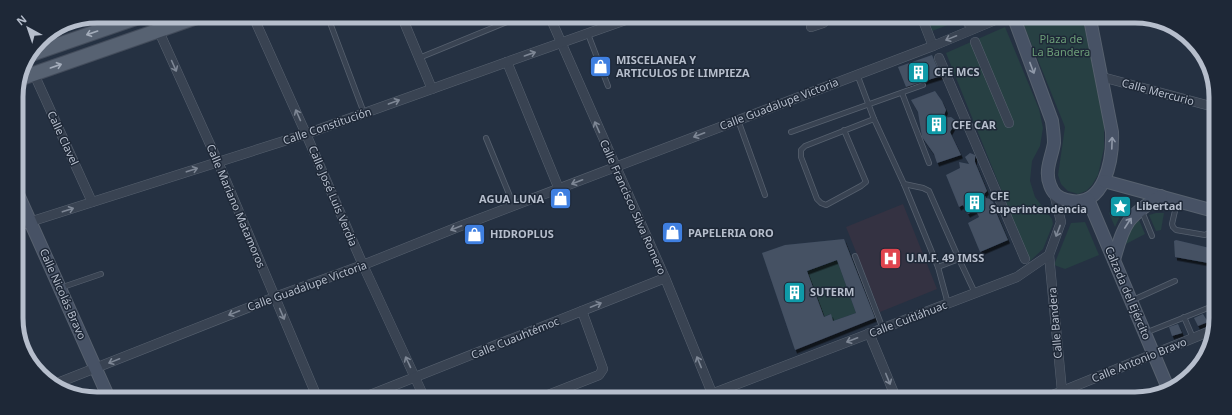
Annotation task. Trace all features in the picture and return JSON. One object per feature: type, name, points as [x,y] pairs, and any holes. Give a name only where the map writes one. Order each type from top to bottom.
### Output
[{"type":"main road","points":[[38,52],[122,23]]},
{"type":"main road","points":[[26,76],[180,23]]},
{"type":"main road","points":[[1016,23],[1052,122],[1054,144],[1048,167],[1047,176],[1049,184],[1058,197],[1069,201],[1082,201],[1088,199],[1100,188],[1104,181],[1111,157],[1112,138],[1102,77],[1091,23]]},
{"type":"main road","points":[[1104,181],[1209,210]]},
{"type":"main road","points":[[1114,260],[1120,236],[1128,222],[1141,209],[1161,196]]},
{"type":"main road","name":"Calzada del Ejército","points":[[1088,199],[1167,384]]},
{"type":"main road","name":"Calle Nicolás Bravo","points":[[23,205],[106,392]]},
{"type":"street","name":"Calle Mariano Matamoros","points":[[155,23],[218,162],[314,392]]},
{"type":"street","name":"Calle José Luis Verdia","points":[[256,23],[363,265],[422,392]]},
{"type":"street","points":[[404,23],[432,89]]},
{"type":"street","name":"Calle Francisco Silva Romero","points":[[552,23],[665,278],[711,392]]},
{"type":"street","name":"Calle Constitución","points":[[23,224],[306,134],[618,23]]},
{"type":"street","points":[[811,27],[824,23]]},
{"type":"street","points":[[924,23],[933,46]]},
{"type":"street","name":"Calle Guadalupe Victoria","points":[[60,382],[274,297],[363,265],[933,46],[988,23]]},
{"type":"street","points":[[975,42],[1009,123]]},
{"type":"street","points":[[938,58],[1025,259]]},
{"type":"street","points":[[507,62],[559,189]]},
{"type":"street","name":"Calle Clavel","points":[[34,74],[92,202]]},
{"type":"street","name":"Calle Mercurio","points":[[1102,77],[1209,106]]},
{"type":"street","points":[[1049,255],[1061,222],[1054,193]]},
{"type":"street","name":"Calle Cuitláhuac","points":[[723,392],[869,333],[883,329],[1017,277],[1049,255]]},
{"type":"street","name":"Calle Bandera","points":[[1049,255],[1062,391]]},
{"type":"street","name":"Calle Cuauhtémoc","points":[[377,392],[665,278]]},
{"type":"street","points":[[555,392],[602,372],[603,365],[582,311]]},
{"type":"street","name":"Calle Antonio Bravo","points":[[1062,391],[1207,332]]},
{"type":"street","points":[[869,333],[894,392]]},
{"type":"lane","points":[[330,23],[364,113]]},
{"type":"lane","points":[[419,58],[504,23]]},
{"type":"lane","points":[[588,34],[608,86]]},
{"type":"lane","points":[[857,74],[874,119],[904,184],[938,267],[948,304]]},
{"type":"lane","points":[[791,132],[923,85]]},
{"type":"lane","points":[[902,93],[929,163]]},
{"type":"lane","points":[[844,130],[866,182],[826,205],[817,199],[801,157],[800,150],[805,146],[844,130],[874,119]]},
{"type":"lane","points":[[738,120],[765,195]]},
{"type":"lane","points":[[486,138],[514,206]]},
{"type":"lane","points":[[904,184],[923,188],[929,191],[975,293]]},
{"type":"lane","points":[[1178,201],[1172,224],[1176,230],[1205,235],[1209,233]]},
{"type":"lane","points":[[1141,209],[1152,236]]},
{"type":"lane","points":[[855,256],[883,329]]},
{"type":"lane","points":[[938,267],[959,259]]},
{"type":"lane","points":[[60,288],[101,274]]},
{"type":"lane","points":[[1131,301],[1175,281]]},
{"type":"lane","points":[[1145,333],[1209,308]]},
{"type":"lane","points":[[1184,317],[1193,338]]},
{"type":"shaded area","name":"U.M.F. 49 IMSS","points":[[903,204],[937,289],[880,312],[846,227]]},
{"type":"green space","points":[[929,23],[953,23],[932,31]]},
{"type":"green space","name":"Plaza de La Bandera","points":[[1023,23],[1084,23],[1104,124],[1104,148],[1098,175],[1086,191],[1078,194],[1068,191],[1061,184],[1058,175],[1065,127]]},
{"type":"green space","name":"Plaza de La Bandera","points":[[1005,27],[1039,109],[1043,128],[1040,146],[1032,161],[1030,181],[1035,197],[1052,219],[1053,224],[1043,249],[1030,261],[946,53]]},
{"type":"green space","points":[[1117,202],[1132,206],[1121,214],[1115,227],[1109,213]]},
{"type":"green space","points":[[1164,213],[1161,230],[1156,231],[1149,215]]},
{"type":"green space","points":[[1139,220],[1145,234],[1124,245],[1133,224]]},
{"type":"green space","points":[[1085,222],[1099,255],[1065,269],[1054,265],[1071,223]]},
{"type":"green space","points":[[837,260],[856,313],[833,321],[830,314],[824,317],[807,271]]},
{"type":"building","name":"CFE MCS","points":[[932,55],[941,76],[906,87],[898,67]]},
{"type":"building","name":"CFE CAR","points":[[935,91],[946,110],[943,118],[951,117],[955,120],[950,132],[961,155],[937,163],[934,154],[922,137],[918,112],[911,100]]},
{"type":"building","name":"CFE Superintendencia","points":[[970,153],[975,155],[975,162],[987,191],[984,194],[986,198],[991,199],[995,205],[996,212],[1008,240],[980,252],[968,223],[979,217],[976,210],[968,214],[963,205],[959,207],[946,175],[960,168],[959,162],[969,164],[965,157]]},
{"type":"building","name":"SUTERM","points":[[844,239],[875,318],[795,350],[762,253],[785,245]],"holes":[[[837,260],[856,313],[833,321],[831,314],[824,317],[807,271]]]},
{"type":"building","points":[[1176,240],[1209,248],[1209,263],[1175,257],[1174,241]]},
{"type":"building","points":[[1203,314],[1208,322],[1198,326],[1194,318]]},
{"type":"building","points":[[1178,324],[1182,333],[1172,336],[1169,327]]},
{"type":"place","name":"MISCELANEA Y ARTICULOS DE LIMPIEZA","points":[[600,66]]},
{"type":"place","name":"CFE MCS","points":[[919,72]]},
{"type":"place","name":"CFE CAR","points":[[936,125]]},
{"type":"place","name":"AGUA LUNA","points":[[560,199]]},
{"type":"place","name":"CFE Superintendencia","points":[[975,202]]},
{"type":"place","name":"Libertad","points":[[1120,206]]},
{"type":"place","name":"PAPELERIA ORO","points":[[672,233]]},
{"type":"place","name":"HIDROPLUS","points":[[475,234]]},
{"type":"place","name":"U.M.F. 49 IMSS","points":[[891,258]]},
{"type":"place","name":"SUTERM","points":[[795,292]]}]
